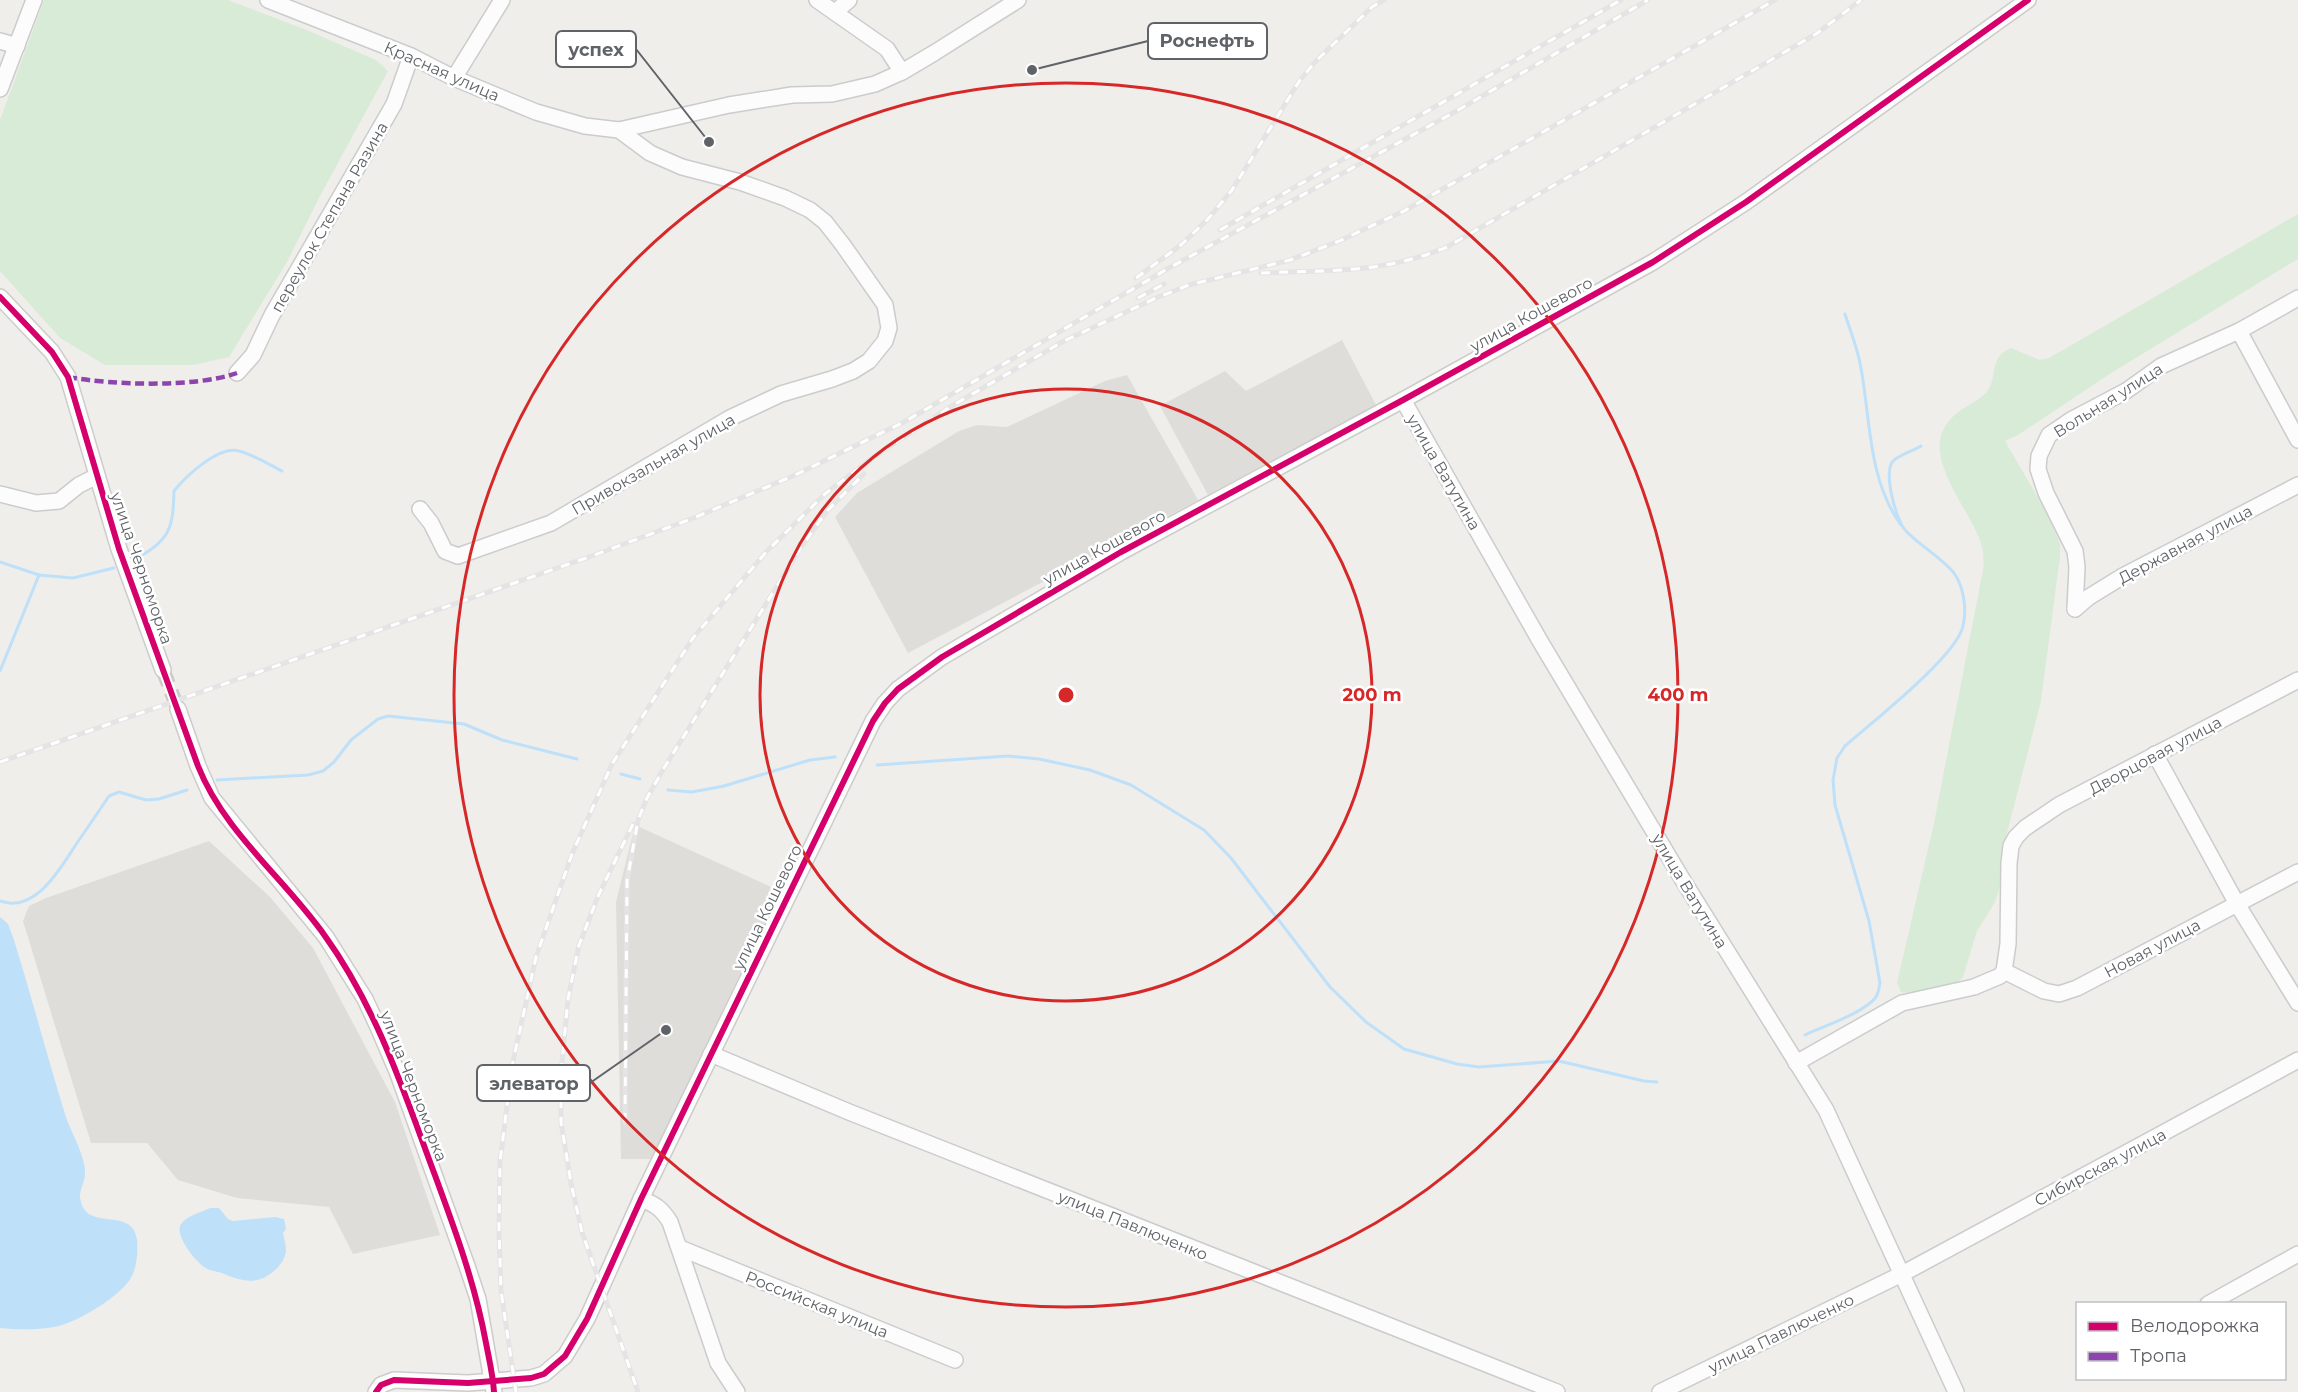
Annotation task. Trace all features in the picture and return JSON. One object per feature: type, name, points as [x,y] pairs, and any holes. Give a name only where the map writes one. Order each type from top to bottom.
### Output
[{"type":"street","points":[[0,89],[34,0]]},
{"type":"street","name":"Красная улица","points":[[268,0],[411,56],[454,78],[536,112],[585,126],[619,130],[729,105],[792,94],[832,94],[874,84],[902,72],[1018,0]]},
{"type":"street","points":[[454,78],[502,0]]},
{"type":"street","points":[[817,0],[887,49],[902,72]]},
{"type":"street","points":[[836,12],[849,0]]},
{"type":"street","name":"улица Кошевого","points":[[494,1386],[544,1374],[565,1356],[587,1319],[641,1199],[873,721],[898,689],[942,657],[1121,552],[1609,287],[1693,237],[2028,0]]},
{"type":"street","points":[[0,41],[17,46]]},
{"type":"street","name":"переулок Степана Разина","points":[[237,373],[253,355],[272,315],[388,113],[411,56]]},
{"type":"street","name":"Красная улица","points":[[619,130],[650,153],[682,167],[740,182],[785,198],[810,210],[825,222],[885,305],[889,328]]},
{"type":"street","name":"улица Черноморка","points":[[0,297],[52,352],[68,376],[119,549],[163,670]]},
{"type":"street","name":"Вольная улица","points":[[2075,609],[2077,567],[2075,551],[2040,479],[2039,463],[2043,445],[2049,435],[2126,391],[2161,366],[2239,331],[2298,298]]},
{"type":"street","name":"Привокзальная улица","points":[[420,509],[445,551],[458,556],[551,523],[730,418],[781,394],[853,371],[869,361],[879,351],[889,328]]},
{"type":"street","points":[[2239,331],[2298,440]]},
{"type":"street","name":"улица Ватутина","points":[[1403,400],[1558,671],[1684,882],[1826,1110],[1956,1392]]},
{"type":"street","points":[[0,494],[36,503],[59,501],[79,485],[97,476]]},
{"type":"street","name":"Державная улица","points":[[2075,609],[2089,597],[2123,576],[2298,485]]},
{"type":"street","name":"Дворцовая улица","points":[[2004,971],[2008,944],[2011,846],[2025,828],[2059,805],[2298,680]]},
{"type":"street","name":"улица Черноморка","points":[[178,709],[212,798],[326,937],[365,999],[402,1085],[467,1266],[478,1299],[494,1386]]},
{"type":"street","points":[[2155,754],[2237,904],[2298,1003]]},
{"type":"street","name":"Новая улица","points":[[2004,971],[2044,991],[2059,994],[2077,988],[2298,872]]},
{"type":"street","points":[[1796,1064],[1902,1003],[1974,987],[2000,976],[2004,971]]},
{"type":"street","name":"улица Павлюченко","points":[[711,1054],[849,1112],[1557,1392]]},
{"type":"street","name":"Сибирская улица","points":[[1902,1274],[2298,1060]]},
{"type":"street","points":[[641,1199],[663,1210],[670,1222],[718,1363],[737,1392]]},
{"type":"street","name":"Российская улица","points":[[680,1248],[956,1360]]},
{"type":"street","points":[[2212,1302],[2298,1254]]},
{"type":"street","name":"улица Павлюченко","points":[[1660,1392],[1902,1274]]},
{"type":"street","points":[[376,1392],[381,1385],[394,1380],[494,1386]]},
{"type":"shaded area","points":[[1342,340],[1376,405],[1208,495],[1160,406],[1225,371],[1246,391]]},
{"type":"shaded area","points":[[1127,375],[1198,500],[908,653],[835,517],[857,493],[959,431],[977,425],[1007,427],[1105,381]]},
{"type":"shaded area","points":[[635,825],[780,891],[651,1159],[621,1159],[616,902]]},
{"type":"shaded area","points":[[209,841],[270,897],[313,948],[395,1102],[440,1235],[353,1254],[329,1207],[237,1198],[178,1180],[147,1143],[91,1143],[23,921],[29,906],[46,898]]},
{"type":"green space","points":[[44,0],[228,0],[376,60],[388,71],[287,262],[229,357],[193,365],[105,365],[60,338],[0,271],[0,120]]},
{"type":"green space","points":[[2298,214],[2298,259],[2005,441],[2049,517],[2060,544],[2041,701],[2007,833],[1999,890],[1995,902],[1977,931],[1963,977],[1943,988],[1925,992],[1901,992],[1897,983],[1934,823],[1983,570],[1981,542],[1943,464],[1940,449],[1941,434],[1953,417],[1986,393],[1992,381],[1996,363],[2004,352],[2011,348],[2040,360],[2049,358]]},
{"type":"water","points":[[0,917],[8,924],[14,940],[65,1114],[83,1159],[85,1177],[80,1196],[83,1208],[98,1218],[127,1223],[134,1229],[137,1240],[134,1272],[119,1292],[86,1315],[63,1325],[41,1329],[0,1328]]},
{"type":"water","points":[[210,1208],[219,1208],[228,1219],[233,1221],[275,1217],[284,1219],[286,1229],[283,1233],[286,1251],[278,1267],[268,1276],[248,1281],[210,1270],[200,1264],[186,1247],[180,1235],[180,1229],[181,1224],[194,1214]]},
{"type":"waterway","points":[[1845,314],[1860,363],[1876,468],[1890,507],[1901,525]]},
{"type":"waterway","points":[[1805,1035],[1863,1008],[1876,997],[1880,983],[1869,921],[1835,805],[1833,780],[1837,758],[1845,746],[1930,671],[1946,654],[1963,626],[1964,599],[1954,573],[1906,531],[1898,518],[1892,497],[1889,476],[1893,461],[1921,446]]},
{"type":"waterway","points":[[137,558],[157,545],[168,531],[173,514],[174,491],[195,470],[213,457],[231,450],[239,451],[282,471]]},
{"type":"waterway","points":[[0,562],[39,575],[73,578],[114,568]]},
{"type":"waterway","points":[[0,671],[39,575]]},
{"type":"waterway","points":[[217,780],[308,775],[323,771],[334,762],[351,740],[378,719],[388,716],[464,724],[502,740],[577,759]]},
{"type":"waterway","points":[[877,765],[1008,756],[1039,759],[1090,770],[1131,785],[1204,830],[1231,858],[1330,987],[1366,1022],[1404,1049],[1457,1064],[1479,1067],[1559,1061],[1657,1082]]},
{"type":"waterway","points":[[668,790],[692,792],[724,786],[810,760],[835,757]]},
{"type":"waterway","points":[[621,774],[640,779]]},
{"type":"waterway","points":[[0,901],[13,903],[25,901],[46,886],[109,796],[119,792],[146,800],[159,799],[187,790]]},
{"type":"tunnel","points":[[163,670],[178,709]]},
{"type":"railway","points":[[1136,278],[1181,245],[1208,219],[1232,190],[1300,80],[1316,61],[1372,7],[1384,0]]},
{"type":"railway","points":[[1220,230],[1621,0]]},
{"type":"railway","points":[[0,762],[589,557],[691,519],[793,476],[904,422],[1169,268],[1453,113],[1648,0]]},
{"type":"railway","points":[[516,1392],[501,1291],[500,1162],[512,1066],[536,957],[572,854],[612,764],[693,638],[767,551],[826,493],[878,454],[950,407],[1064,341],[1189,285],[1290,260],[1337,242],[1404,211],[1775,0]]},
{"type":"railway","points":[[1261,273],[1333,271],[1378,266],[1423,256],[1447,247],[1816,34],[1861,0]]},
{"type":"railway","points":[[1138,298],[1164,284]]},
{"type":"railway","points":[[625,1122],[627,881],[638,820],[664,768],[802,546],[827,511],[864,474]]},
{"type":"railway","points":[[633,824],[599,894],[579,945],[568,999],[561,1073],[561,1122],[582,1232],[638,1392]]},
{"type":"marked path","points":[[68,377],[153,384],[199,381],[237,373]]},
{"type":"cycle path","points":[[376,1392],[381,1385],[394,1380],[468,1383],[531,1378],[544,1374],[565,1356],[587,1319],[641,1199],[873,721],[898,689],[942,657],[1121,552],[1653,262],[1746,202],[2028,0]]},
{"type":"cycle path","points":[[0,297],[52,352],[68,377],[119,549],[198,766],[209,790],[239,834],[325,936],[343,963],[374,1020],[411,1109],[463,1255],[481,1321],[494,1392]]},
{"type":"place","name":"Роснефть","points":[[1032,70]]},
{"type":"place","name":"успех","points":[[709,142]]},
{"type":"place","name":"элеватор","points":[[666,1030]]}]
